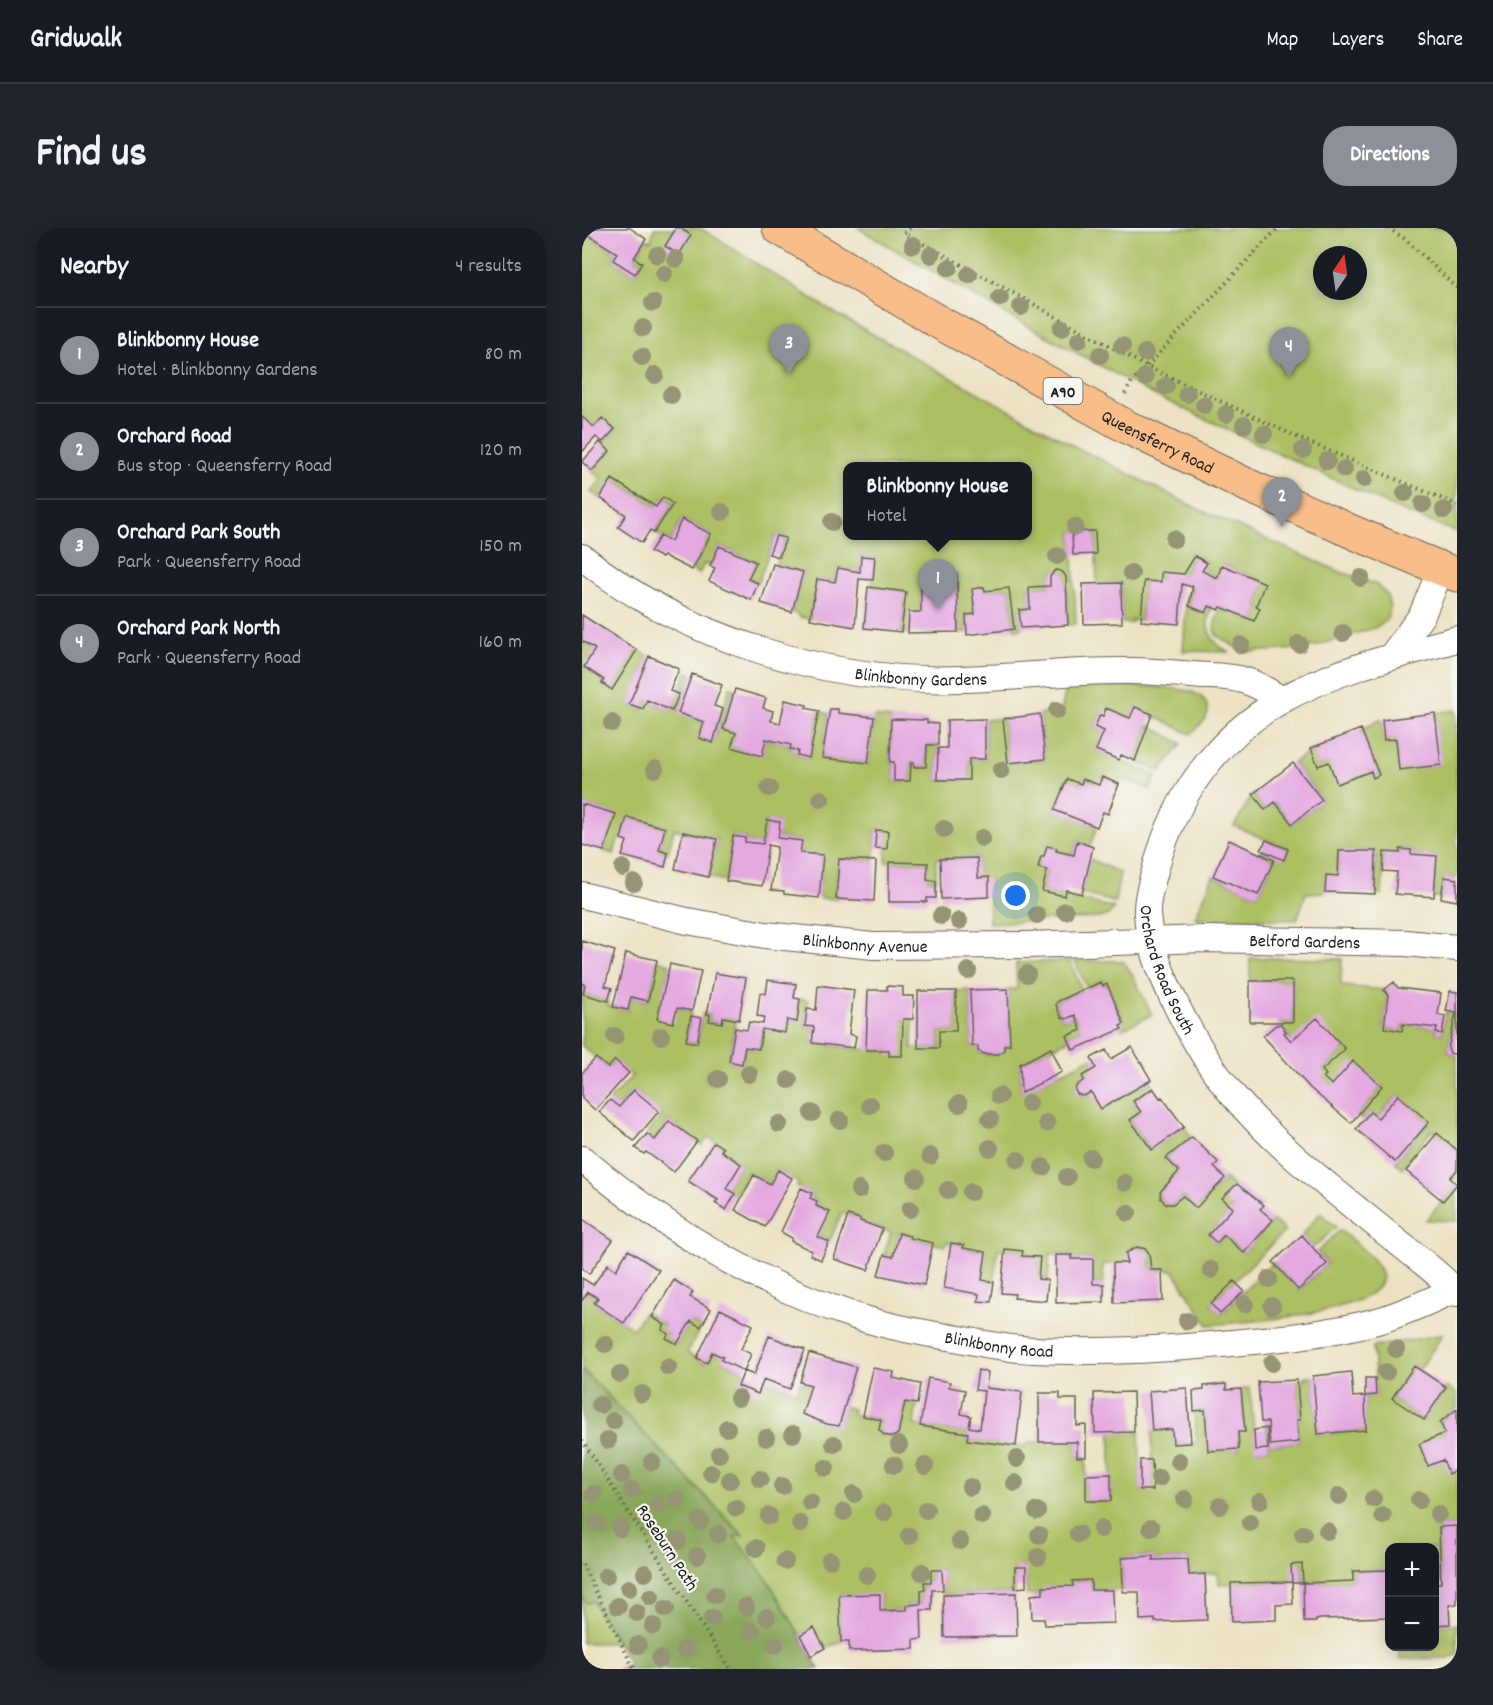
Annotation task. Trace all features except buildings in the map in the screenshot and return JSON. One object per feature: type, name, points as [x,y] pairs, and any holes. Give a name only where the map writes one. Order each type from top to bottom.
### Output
[{"type":"main road","name":"Queensferry Road","points":[[779,228],[935,320],[1129,428],[1247,485],[1449,572]]},
{"type":"street","name":"Blinkbonny Gardens","points":[[582,557],[620,585],[690,624],[797,660],[845,671],[940,680],[1095,672],[1163,672],[1236,678],[1260,687],[1282,700]]},
{"type":"street","points":[[1391,657],[1422,615],[1449,572]]},
{"type":"street","name":"Orchard Road South","points":[[1455,1291],[1290,1153],[1231,1093],[1204,1054],[1168,987],[1147,912],[1162,846],[1171,822],[1192,783],[1225,742],[1240,728],[1282,700],[1323,680],[1391,657],[1457,639]]},
{"type":"street","name":"Blinkbonny Avenue","points":[[582,895],[698,923],[765,935],[873,946],[1027,945],[1153,940]]},
{"type":"street","name":"Belford Gardens","points":[[1153,940],[1373,942],[1457,948]]},
{"type":"street","name":"Blinkbonny Road","points":[[582,1159],[613,1185],[665,1222],[759,1276],[811,1300],[857,1317],[907,1330],[987,1344],[1032,1350],[1099,1351],[1249,1341],[1343,1329],[1382,1320],[1455,1291]]},
{"type":"path","points":[[910,228],[904,233],[1146,366],[1301,439],[1457,506]]},
{"type":"path","points":[[1131,383],[1278,228]]},
{"type":"path","points":[[1388,228],[1405,239],[1457,288]]},
{"type":"path","name":"Roseburn Path","points":[[582,1440],[730,1669]]},
{"type":"path","points":[[582,1564],[634,1669]]},
{"type":"green space","points":[[654,228],[700,228],[838,315],[1076,447],[1198,509],[1338,571],[1377,585],[1387,595],[1390,608],[1388,617],[1374,628],[1315,646],[1243,652],[1216,635],[1215,622],[1221,607],[1254,621],[1260,608],[1256,606],[1265,583],[1223,565],[1217,578],[1202,571],[1207,563],[1195,556],[1184,574],[1161,573],[1161,582],[1144,581],[1141,621],[1132,620],[1132,623],[1122,623],[1121,583],[1097,584],[1095,532],[1072,532],[1076,624],[1068,625],[1066,577],[1060,571],[1054,571],[1050,577],[1050,586],[1029,587],[1030,609],[1019,610],[1021,629],[1014,629],[1009,588],[985,591],[984,587],[973,589],[975,614],[966,615],[967,632],[958,632],[957,574],[940,574],[939,570],[921,570],[921,612],[908,633],[901,632],[906,592],[872,588],[875,558],[861,556],[860,572],[838,568],[835,582],[817,579],[810,619],[799,617],[792,612],[803,572],[776,565],[786,538],[775,536],[758,583],[748,579],[756,562],[719,546],[710,566],[704,564],[699,574],[692,570],[711,534],[682,519],[671,541],[654,533],[673,504],[663,497],[656,507],[613,479],[600,498],[591,492],[602,479],[592,471],[610,451],[602,444],[615,429],[603,418],[594,427],[582,417],[582,231],[617,253],[613,260],[635,274],[642,263],[634,258],[646,239],[651,241]]},
{"type":"green space","points":[[858,228],[1457,228],[1457,532],[1404,512],[1154,395],[1004,313]]},
{"type":"green space","points":[[1193,585],[1189,606],[1206,613],[1209,606],[1212,607],[1208,628],[1217,643],[1228,652],[1183,651],[1187,594]]},
{"type":"green space","points":[[582,641],[595,649],[584,667],[604,680],[602,683],[612,690],[637,650],[649,656],[630,704],[643,709],[647,700],[672,711],[687,672],[692,674],[678,712],[704,722],[699,738],[713,743],[730,687],[735,689],[723,729],[736,733],[732,747],[762,755],[766,739],[791,745],[790,749],[798,751],[797,755],[809,758],[819,711],[829,714],[822,758],[868,763],[874,717],[891,719],[890,762],[894,762],[894,781],[910,781],[911,763],[914,762],[914,767],[926,767],[927,745],[938,745],[937,780],[969,780],[969,759],[985,759],[985,719],[1003,719],[1008,763],[1045,759],[1040,714],[1061,712],[1066,688],[1136,686],[1175,689],[1200,696],[1206,703],[1208,712],[1204,721],[1191,734],[1135,707],[1130,718],[1107,709],[1103,716],[1100,715],[1095,727],[1104,731],[1096,750],[1157,776],[1150,789],[1122,778],[1119,784],[1102,777],[1099,785],[1083,779],[1081,784],[1066,780],[1055,810],[1097,827],[1090,846],[1077,841],[1074,855],[1056,851],[1057,848],[1047,846],[1038,867],[1047,870],[1042,891],[1114,908],[1108,915],[1099,918],[989,923],[989,878],[978,878],[977,858],[936,859],[936,881],[927,880],[927,863],[886,862],[887,831],[876,830],[874,861],[839,859],[836,899],[819,898],[823,856],[800,853],[801,841],[778,838],[779,822],[767,821],[763,844],[745,842],[745,838],[733,836],[726,881],[708,877],[717,839],[674,829],[668,853],[659,850],[665,828],[628,817],[614,854],[604,851],[615,814],[582,804],[584,775],[582,774]]},
{"type":"green space","points":[[1456,710],[1457,874],[1456,879],[1444,878],[1441,898],[1434,897],[1436,856],[1411,854],[1411,850],[1400,849],[1400,853],[1384,852],[1382,894],[1375,894],[1376,851],[1339,851],[1338,876],[1326,876],[1325,892],[1306,893],[1297,920],[1195,918],[1213,876],[1258,895],[1274,860],[1260,853],[1261,850],[1284,859],[1288,849],[1234,826],[1253,794],[1265,810],[1275,802],[1292,824],[1322,800],[1293,763],[1312,750],[1318,766],[1329,762],[1371,771],[1373,777],[1379,775],[1361,729],[1375,721],[1382,720],[1384,740],[1396,739],[1399,769],[1440,765],[1435,713]]},
{"type":"green space","points":[[1149,725],[1182,744],[1160,771],[1135,761]]},
{"type":"green space","points":[[1090,859],[1120,873],[1115,902],[1082,894]]},
{"type":"green space","points":[[1250,958],[1342,959],[1341,983],[1343,986],[1384,990],[1388,995],[1384,1028],[1402,1031],[1403,1024],[1437,1028],[1436,1033],[1442,1034],[1446,1011],[1456,1013],[1448,1049],[1450,1053],[1457,1055],[1457,1150],[1432,1130],[1402,1168],[1395,1162],[1429,1122],[1398,1095],[1378,1118],[1370,1112],[1363,1121],[1357,1116],[1382,1086],[1332,1085],[1323,1077],[1322,1070],[1345,1049],[1291,1041],[1279,1022],[1293,1022],[1293,981],[1250,981]]},
{"type":"green space","points":[[657,960],[670,964],[658,1019],[677,1008],[691,1011],[686,1041],[697,1043],[703,1013],[710,1015],[709,1021],[722,1023],[723,1017],[736,1019],[729,1061],[742,1063],[745,1047],[759,1049],[762,1029],[785,1033],[787,1020],[797,1022],[800,999],[808,1000],[805,1026],[814,1027],[812,1043],[858,1049],[889,1050],[903,1019],[913,1019],[912,1048],[939,1048],[939,1031],[956,1031],[956,991],[970,990],[972,1046],[978,1046],[978,1051],[984,1054],[998,1053],[1004,1050],[1004,1045],[1009,1045],[1008,989],[1017,989],[1016,963],[1070,961],[1082,990],[1058,1001],[1056,1005],[1062,1018],[1066,1019],[1075,1015],[1081,1030],[1067,1036],[1068,1040],[1020,1064],[1021,1092],[1091,1058],[1096,1068],[1077,1084],[1075,1090],[1082,1096],[1091,1092],[1101,1109],[1151,1080],[1154,1087],[1133,1101],[1141,1112],[1130,1120],[1151,1150],[1184,1127],[1192,1137],[1166,1158],[1179,1171],[1160,1192],[1163,1201],[1173,1204],[1183,1196],[1196,1208],[1225,1178],[1234,1187],[1233,1208],[1209,1235],[1217,1243],[1224,1235],[1244,1253],[1273,1220],[1285,1231],[1211,1304],[1221,1314],[1273,1262],[1299,1290],[1327,1264],[1317,1252],[1340,1230],[1379,1268],[1381,1273],[1378,1287],[1362,1298],[1309,1314],[1208,1325],[1173,1270],[1151,1270],[1151,1262],[1149,1262],[1146,1249],[1137,1246],[1129,1251],[1127,1263],[1103,1264],[1104,1284],[1093,1284],[1093,1259],[1071,1259],[1071,1255],[1050,1254],[1048,1280],[1038,1279],[1039,1257],[1022,1256],[1022,1251],[998,1249],[994,1282],[982,1280],[986,1252],[963,1248],[963,1245],[946,1242],[945,1246],[910,1238],[910,1236],[899,1233],[893,1257],[884,1255],[891,1232],[860,1221],[860,1218],[842,1213],[829,1242],[818,1237],[829,1212],[816,1206],[817,1201],[810,1198],[812,1193],[797,1187],[798,1182],[778,1170],[770,1184],[748,1172],[735,1194],[726,1188],[741,1164],[721,1151],[723,1147],[708,1137],[702,1145],[669,1121],[655,1140],[647,1134],[662,1115],[634,1090],[619,1107],[610,1100],[632,1076],[615,1061],[608,1068],[582,1046],[582,984],[585,985],[583,994],[608,1001],[608,1006],[628,1010],[631,997],[648,1001]]},
{"type":"green space","points":[[1075,961],[1124,962],[1152,1015],[1122,1029],[1120,1026],[1124,1023],[1107,984],[1103,986],[1100,982],[1087,988]]},
{"type":"green space","points":[[1457,1170],[1457,1184],[1450,1178]]},
{"type":"green space","points":[[1457,1184],[1457,1221],[1426,1220]]},
{"type":"green space","points":[[1320,1213],[1336,1227],[1313,1248],[1302,1235]]},
{"type":"green space","points":[[588,1292],[598,1298],[594,1303],[633,1329],[644,1312],[665,1325],[663,1330],[669,1334],[667,1338],[677,1344],[691,1321],[701,1327],[687,1353],[706,1363],[712,1352],[723,1357],[722,1361],[744,1371],[738,1386],[764,1379],[797,1392],[800,1382],[811,1385],[820,1420],[827,1424],[839,1425],[844,1407],[853,1409],[852,1414],[881,1420],[879,1430],[884,1435],[893,1437],[898,1434],[905,1402],[917,1404],[914,1425],[968,1433],[967,1440],[1027,1446],[1028,1442],[1077,1442],[1077,1457],[1086,1457],[1086,1501],[1111,1501],[1111,1432],[1139,1431],[1141,1490],[1152,1490],[1152,1431],[1172,1429],[1173,1444],[1197,1443],[1194,1411],[1205,1410],[1209,1451],[1239,1449],[1238,1432],[1245,1431],[1241,1389],[1250,1388],[1256,1450],[1268,1449],[1266,1422],[1268,1422],[1270,1445],[1299,1442],[1297,1380],[1305,1379],[1305,1376],[1313,1376],[1318,1434],[1365,1430],[1365,1396],[1376,1395],[1373,1347],[1443,1334],[1420,1369],[1414,1366],[1392,1398],[1424,1420],[1446,1387],[1457,1394],[1457,1409],[1440,1422],[1445,1433],[1419,1445],[1428,1465],[1443,1460],[1449,1473],[1457,1470],[1457,1526],[1439,1527],[1441,1583],[1439,1583],[1439,1543],[1385,1543],[1385,1570],[1353,1571],[1353,1581],[1303,1583],[1302,1564],[1292,1582],[1219,1584],[1218,1573],[1189,1575],[1188,1559],[1153,1560],[1152,1556],[1122,1558],[1123,1590],[1091,1590],[1091,1580],[1072,1581],[1073,1586],[1043,1594],[1027,1595],[1025,1567],[1015,1568],[1015,1593],[943,1595],[942,1570],[931,1570],[931,1582],[925,1582],[925,1590],[921,1590],[921,1604],[907,1605],[907,1610],[880,1611],[880,1595],[840,1595],[841,1642],[825,1648],[814,1627],[800,1635],[767,1579],[733,1536],[743,1535],[582,1369],[582,1301]]},
{"type":"green space","points":[[582,1369],[743,1536],[734,1536],[767,1579],[819,1669],[617,1669],[630,1664],[593,1601],[587,1603],[582,1595]]},
{"type":"green space","points":[[582,1595],[587,1602],[592,1601],[618,1643],[582,1643]]},
{"type":"green space","points":[[1457,1624],[1457,1655],[1448,1658],[1399,1659],[1400,1651],[1439,1651],[1439,1625]]},
{"type":"place","name":"Orchard Park South","points":[[789,374]]},
{"type":"place","name":"Orchard Park North","points":[[1289,377]]},
{"type":"place","name":"Orchard Road","points":[[1282,527]]},
{"type":"place","name":"Blinkbonny House","points":[[938,609]]}]
